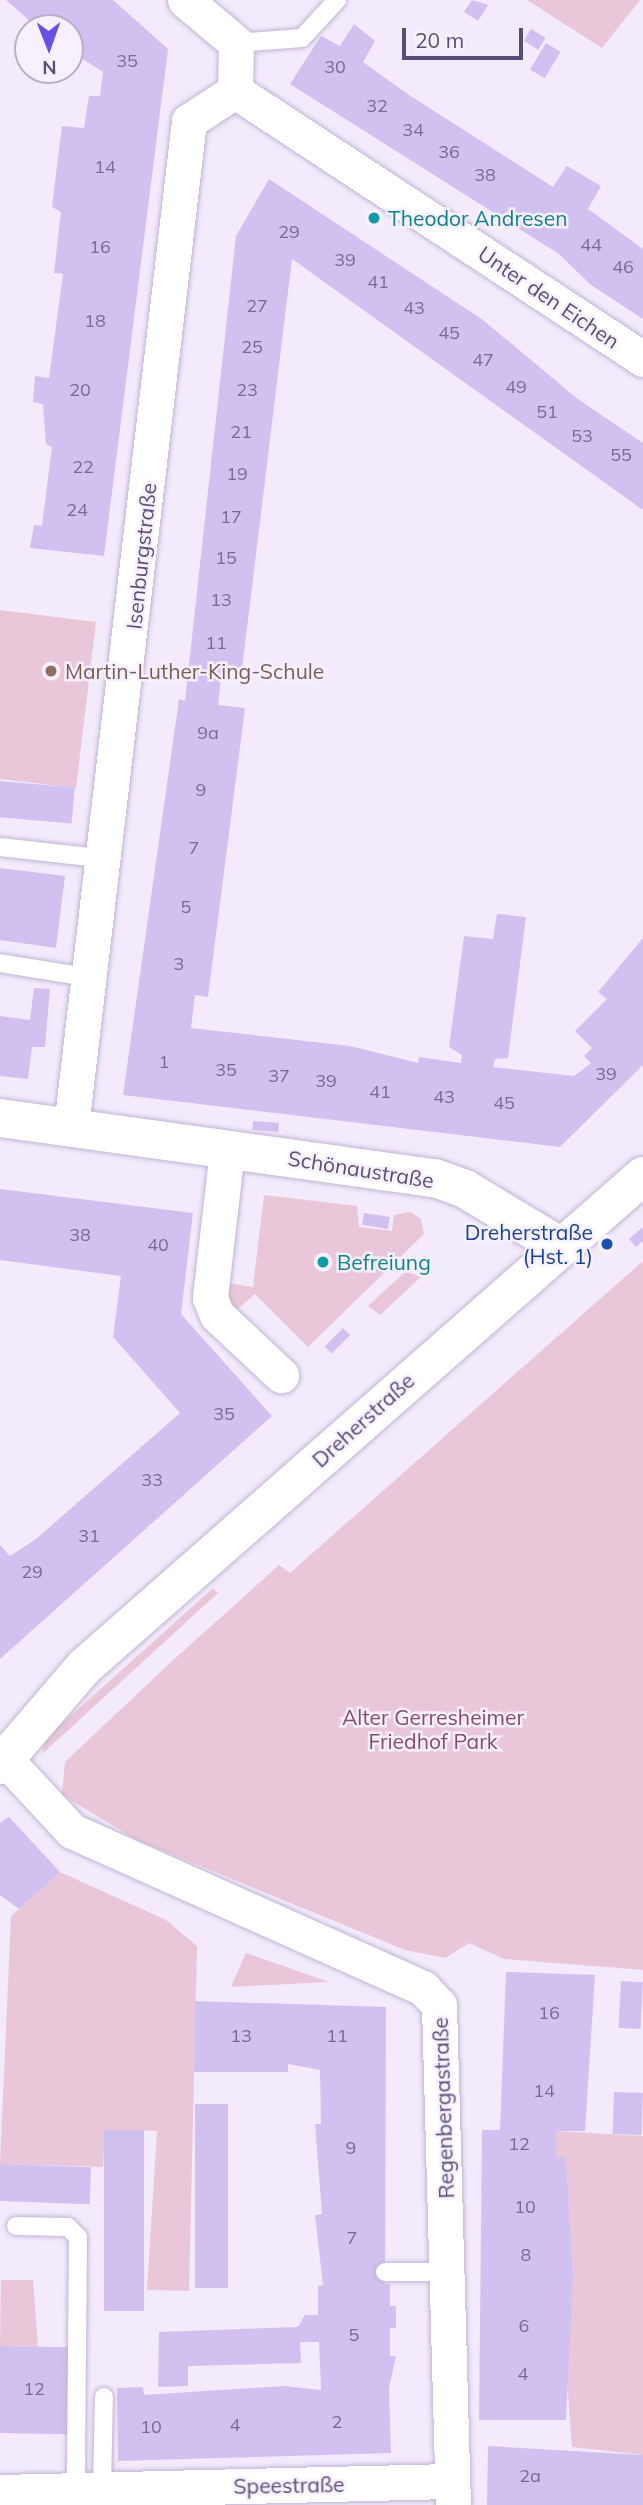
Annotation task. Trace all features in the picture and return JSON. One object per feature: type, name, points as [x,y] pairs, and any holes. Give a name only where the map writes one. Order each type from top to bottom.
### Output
[{"type":"main road","name":"Schönaustraße","points":[[0,1118],[435,1178],[465,1189],[561,1247]]},
{"type":"main road","name":"Dreherstraße","points":[[0,1723],[84,1667],[643,1176]]},
{"type":"main road","name":"Dreherstraße","points":[[3,1762],[84,1667]]},
{"type":"street","points":[[185,0],[236,43],[235,92]]},
{"type":"street","name":"Unter den Eichen","points":[[235,92],[643,359]]},
{"type":"street","name":"Isenburgstraße","points":[[71,1127],[107,859],[189,121],[235,92]]},
{"type":"street","points":[[227,1150],[209,1298],[223,1322],[281,1375]]},
{"type":"street","name":"Regenbergastraße","points":[[3,1762],[72,1830],[430,1993],[443,2020],[453,2493]]},
{"type":"street","name":"Speestraße","points":[[0,2492],[89,2490],[453,2493]]},
{"type":"lane","points":[[236,43],[302,38],[337,0]]},
{"type":"lane","points":[[0,847],[107,859]]},
{"type":"lane","points":[[0,963],[92,978]]},
{"type":"lane","points":[[16,2226],[68,2227],[78,2237],[89,2490]]},
{"type":"lane","points":[[385,2272],[448,2272]]},
{"type":"lane","points":[[89,2490],[104,2397]]},
{"type":"green space","points":[[527,0],[640,0],[602,48]]},
{"type":"green space","name":"Martin-Luther-King-Schule","points":[[0,610],[96,622],[76,788],[0,779]]},
{"type":"green space","points":[[264,1195],[357,1206],[359,1227],[392,1231],[394,1215],[410,1212],[421,1219],[424,1234],[308,1347],[255,1294],[236,1310],[226,1299],[227,1283],[253,1287]]},
{"type":"green space","name":"Alter Gerresheimer Friedhof Park","points":[[643,1261],[643,1970],[504,1959],[469,1943],[445,1958],[405,1950],[137,1840],[62,1795],[65,1762],[170,1663],[279,1565],[290,1573]]},
{"type":"green space","points":[[406,1271],[421,1277],[380,1315],[368,1306]]},
{"type":"green space","points":[[213,1588],[218,1593],[42,1754],[46,1738]]},
{"type":"green space","points":[[60,1872],[166,1920],[197,1946],[189,2291],[147,2290],[157,2131],[105,2130],[103,2167],[0,2164],[11,1916]]},
{"type":"green space","points":[[246,1953],[329,1982],[231,1987]]},
{"type":"green space","points":[[556,2131],[643,2136],[643,2455],[572,2447],[565,2354],[573,2275],[566,2158],[556,2157]]},
{"type":"green space","points":[[1,2280],[33,2280],[38,2347],[0,2346]]},
{"type":"building","points":[[6,0],[113,0],[168,49],[104,556],[30,548],[34,525],[42,526],[52,447],[46,444],[43,404],[33,402],[35,376],[49,378],[63,274],[54,273],[61,212],[52,207],[62,126],[84,128],[89,96],[100,96],[103,72],[84,60],[84,14],[22,14]]},
{"type":"building","points":[[472,0],[488,5],[478,21],[464,12]]},
{"type":"building","points":[[354,24],[375,41],[363,62],[409,95],[553,187],[567,166],[601,186],[588,209],[643,249],[643,319],[591,285],[559,254],[290,84],[321,36],[340,46]]},
{"type":"building","points":[[531,29],[546,38],[538,50],[524,41]]},
{"type":"building","points":[[546,43],[561,52],[545,78],[530,70]]},
{"type":"building","points":[[269,179],[483,320],[579,400],[643,443],[643,510],[292,259],[242,669],[222,667],[218,705],[245,708],[208,997],[195,995],[191,1028],[350,1046],[418,1063],[419,1057],[461,1063],[462,1055],[449,1047],[464,936],[493,939],[497,914],[526,917],[508,1058],[495,1059],[493,1067],[574,1076],[591,1063],[584,1056],[592,1048],[575,1031],[607,999],[598,992],[643,938],[643,1065],[560,1147],[123,1095],[179,699],[185,701],[236,236]]},
{"type":"building","points":[[0,781],[75,788],[72,823],[0,817]]},
{"type":"building","points":[[0,868],[65,876],[56,948],[0,940]]},
{"type":"building","points":[[34,988],[50,989],[45,1047],[32,1047],[28,1079],[0,1076],[0,1016],[30,1020]]},
{"type":"building","points":[[253,1121],[279,1123],[278,1132],[252,1130]]},
{"type":"building","points":[[0,1189],[193,1213],[181,1314],[272,1416],[0,1659],[0,1545],[10,1556],[36,1539],[180,1413],[113,1337],[121,1276],[0,1260]]},
{"type":"building","points":[[364,1213],[390,1217],[388,1229],[362,1225]]},
{"type":"building","points":[[643,1227],[643,1241],[636,1247],[629,1239]]},
{"type":"building","points":[[343,1328],[350,1335],[332,1353],[325,1346]]},
{"type":"building","points":[[9,1817],[60,1872],[19,1909],[0,1895],[0,1823]]},
{"type":"building","points":[[506,1972],[595,1975],[585,2131],[556,2131],[556,2157],[566,2157],[573,2275],[566,2420],[479,2420],[482,2130],[500,2130]]},
{"type":"building","points":[[621,1981],[643,1982],[641,2029],[619,2028]]},
{"type":"building","points":[[195,2001],[386,2007],[385,2284],[390,2284],[390,2306],[396,2306],[396,2328],[390,2328],[390,2356],[396,2356],[389,2388],[391,2453],[118,2461],[117,2388],[143,2387],[144,2395],[284,2386],[321,2390],[319,2342],[300,2342],[301,2363],[188,2366],[188,2386],[158,2387],[159,2332],[298,2327],[305,2315],[318,2315],[318,2286],[323,2285],[315,2215],[322,2214],[315,2124],[321,2124],[320,2070],[288,2064],[288,2072],[194,2072]]},
{"type":"building","points":[[614,2092],[643,2093],[642,2135],[613,2134]]},
{"type":"building","points":[[195,2104],[228,2104],[228,2288],[195,2288]]},
{"type":"building","points":[[104,2130],[144,2130],[144,2311],[104,2311]]},
{"type":"building","points":[[0,2164],[91,2167],[90,2204],[0,2201]]},
{"type":"building","points":[[0,2346],[69,2347],[67,2434],[0,2433]]},
{"type":"building","points":[[488,2446],[643,2455],[643,2505],[487,2505]]},
{"type":"place","name":"Theodor Andresen","points":[[374,218]]},
{"type":"place","name":"Martin-Luther-King-Schule","points":[[51,671]]},
{"type":"place","name":"Dreherstraße (Hst. 1)","points":[[607,1244]]},
{"type":"place","name":"Befreiung","points":[[323,1262]]}]
